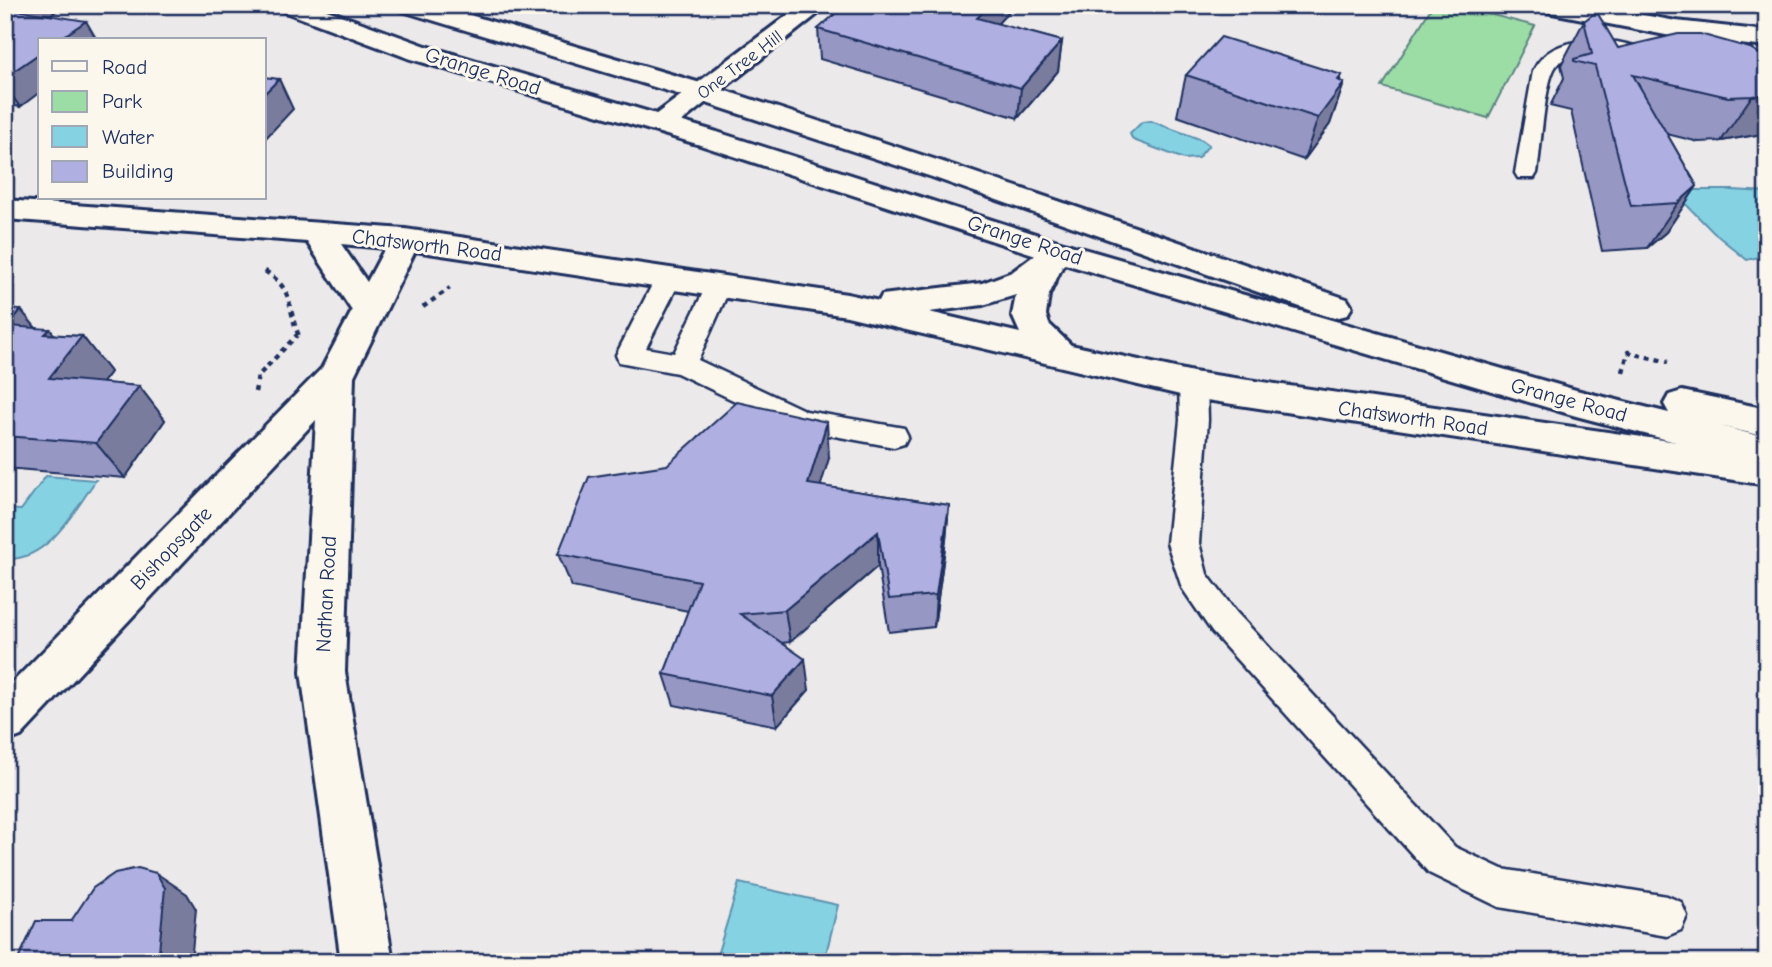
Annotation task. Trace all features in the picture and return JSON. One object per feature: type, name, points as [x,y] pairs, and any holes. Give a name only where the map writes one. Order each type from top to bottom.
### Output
[{"type":"street","name":"Grange Road","points":[[289,5],[417,52],[661,124],[1052,259],[1576,403],[1767,452]]},
{"type":"street","name":"Grange Road","points":[[408,5],[704,93],[942,171],[1496,363],[1767,423]]},
{"type":"street","name":"One Tree Hill","points":[[661,124],[817,5]]},
{"type":"street","points":[[1547,5],[1676,29],[1767,39]]},
{"type":"street","name":"Chatsworth Road","points":[[5,209],[405,239],[847,305],[1193,385],[1767,470]]},
{"type":"street","points":[[317,232],[368,310]]},
{"type":"street","name":"Nathan Road","points":[[367,962],[323,672],[336,376],[405,239]]},
{"type":"street","name":"Chatsworth Road","points":[[847,305],[972,298],[1009,289],[1052,259]]},
{"type":"street","name":"Chatsworth Road","points":[[1052,259],[1027,309],[1029,321],[1038,336],[1061,355]]},
{"type":"street","name":"Bishopsgate","points":[[5,720],[336,376]]},
{"type":"lane","points":[[1526,173],[1542,72],[1555,55],[1577,47],[1617,47],[1682,62]]},
{"type":"lane","points":[[668,279],[629,355],[683,364],[801,421],[894,436]]},
{"type":"lane","points":[[683,364],[718,286]]},
{"type":"lane","points":[[1193,385],[1194,420],[1184,543],[1193,579],[1224,622],[1442,860],[1499,888],[1667,916]]},
{"type":"path","points":[[256,267],[280,279],[291,295],[297,335],[307,339]]},
{"type":"path","points":[[1621,380],[1628,352],[1678,365]]},
{"type":"green space","points":[[1433,5],[1454,5],[1535,26],[1488,118],[1382,87]]},
{"type":"water","points":[[1151,121],[1209,145],[1198,158],[1184,159],[1133,140],[1130,134],[1142,122]]},
{"type":"water","points":[[1672,190],[1767,192],[1767,255],[1747,260],[1713,232]]},
{"type":"water","points":[[46,476],[96,480],[59,532],[47,543],[20,558],[5,559],[5,509],[21,510]]},
{"type":"water","points":[[739,883],[838,905],[824,962],[715,962]]},
{"type":"building","points":[[845,5],[990,5],[977,18],[1062,41],[1021,88],[818,29]]},
{"type":"building","points":[[5,8],[86,21],[61,38],[38,38],[38,54],[5,77]]},
{"type":"building","points":[[1598,14],[1618,48],[1678,34],[1700,34],[1750,48],[1767,58],[1767,94],[1752,96],[1728,97],[1633,75],[1697,186],[1678,203],[1631,206],[1595,66],[1574,61],[1592,54],[1584,21]]},
{"type":"building","points":[[1221,37],[1342,75],[1338,80],[1344,83],[1318,118],[1186,75]]},
{"type":"building","points":[[266,77],[279,79],[266,92]]},
{"type":"building","points":[[5,309],[21,310],[7,326],[50,329],[45,334],[82,336],[49,378],[139,386],[96,443],[5,436]]},
{"type":"building","points":[[737,402],[827,422],[808,484],[949,505],[936,595],[889,599],[878,532],[785,610],[740,614],[805,659],[772,696],[664,674],[699,581],[558,554],[589,477],[667,465]]},
{"type":"building","points":[[138,868],[156,873],[165,888],[158,962],[17,962],[36,921],[71,921],[93,888],[115,873]]}]
